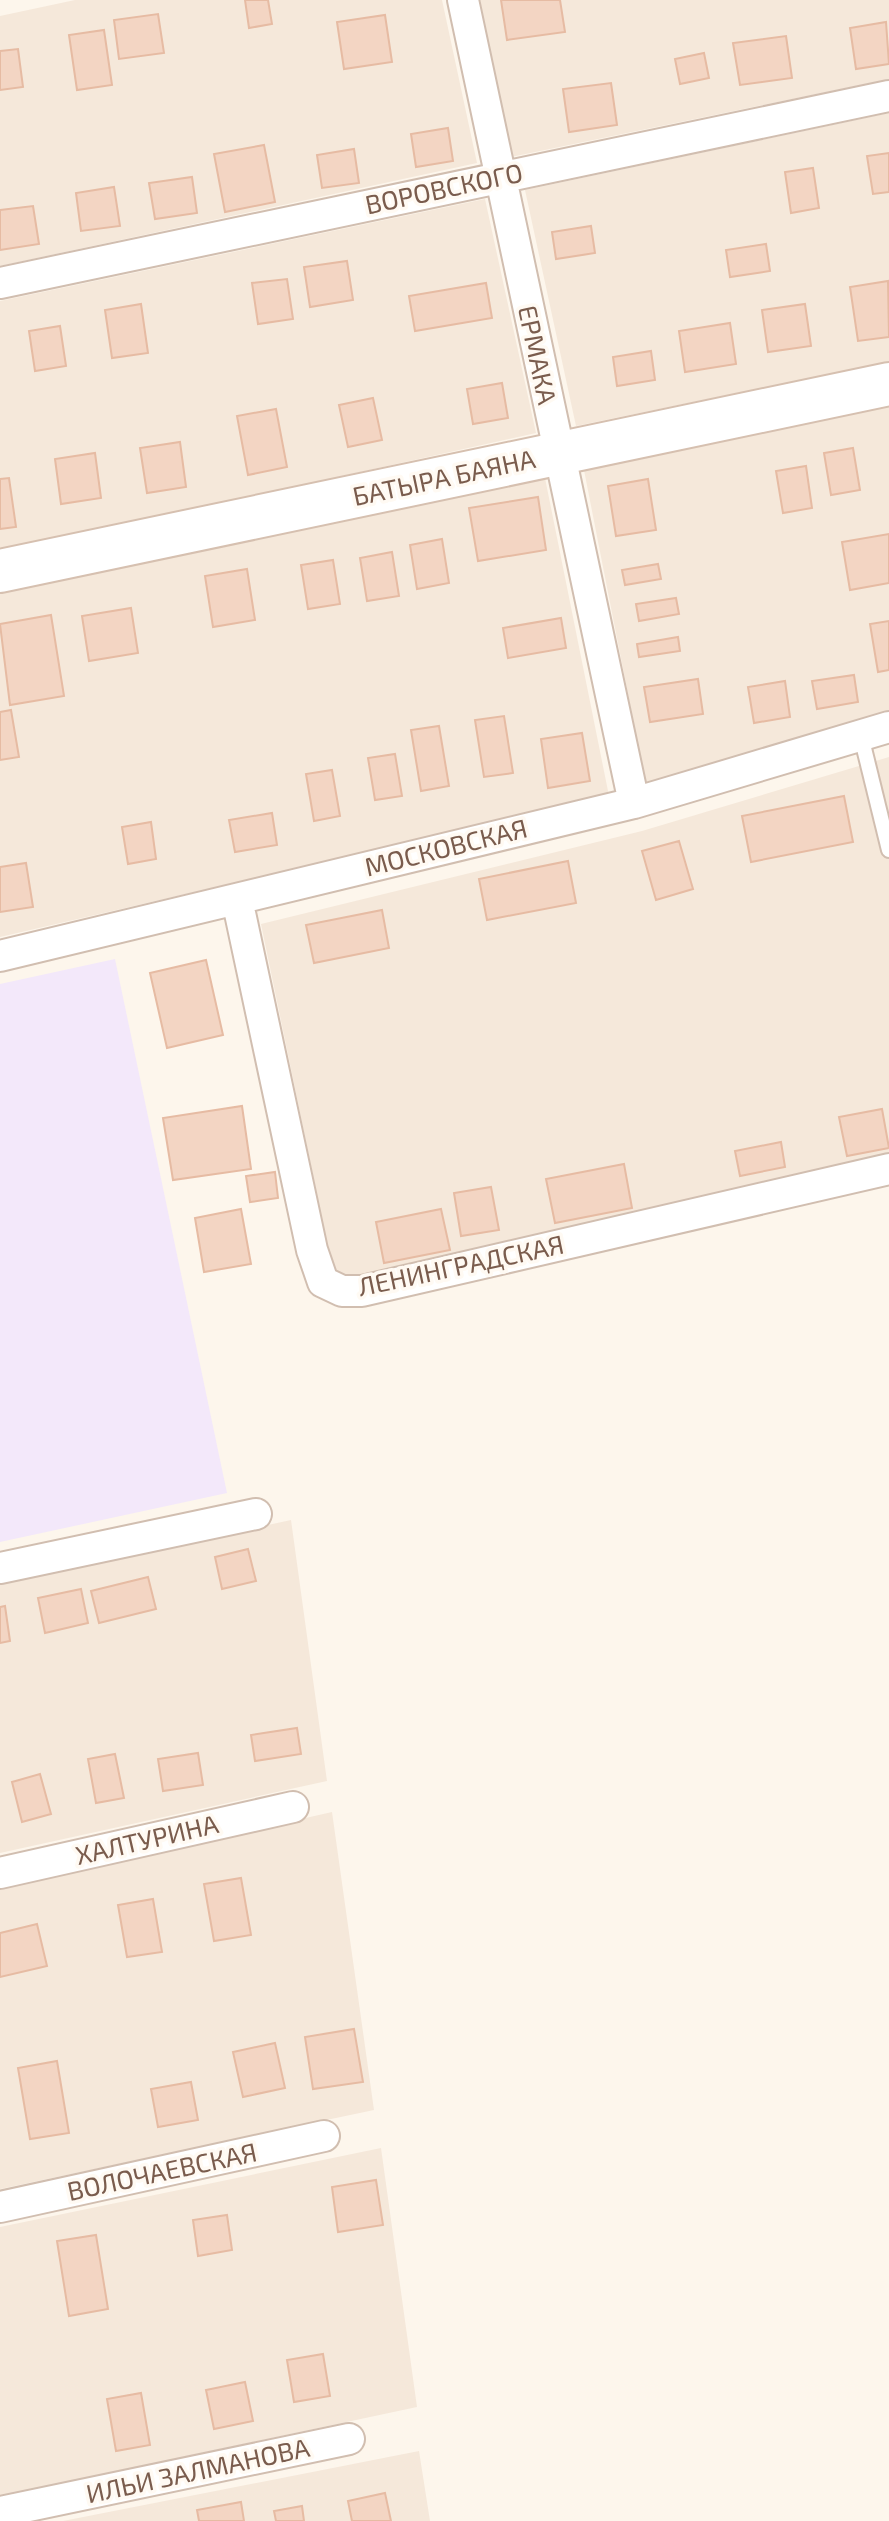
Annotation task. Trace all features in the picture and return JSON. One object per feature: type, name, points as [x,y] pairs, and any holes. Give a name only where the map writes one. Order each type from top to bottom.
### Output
[{"type":"street","name":"ЕРМАКА","points":[[463,0],[557,454],[634,803]]},
{"type":"street","name":"ВОРОВСКОГО","points":[[0,283],[889,96]]},
{"type":"street","name":"БАТЫРА БАЯНА","points":[[0,571],[889,384]]},
{"type":"street","name":"МОСКОВСКАЯ","points":[[0,956],[634,803],[875,732]]},
{"type":"street","name":"ЛЕНИНГРАДСКАЯ","points":[[237,899],[312,1250],[323,1282],[342,1291],[362,1291],[889,1169]]},
{"type":"street","points":[[0,1568],[256,1514]]},
{"type":"street","name":"ХАЛТУРИНА","points":[[0,1873],[293,1807]]},
{"type":"street","name":"ВОЛОЧАЕВСКАЯ","points":[[0,2207],[324,2136]]},
{"type":"street","name":"ИЛЬИ ЗАЛМАНОВА","points":[[0,2512],[349,2439]]},
{"type":"lane","points":[[875,732],[889,850]]},
{"type":"shaded area","points":[[75,0],[442,0],[477,163],[0,266],[0,16]]},
{"type":"shaded area","points":[[480,0],[889,0],[889,79],[511,157]]},
{"type":"shaded area","points":[[889,113],[889,362],[576,426],[525,190]]},
{"type":"shaded area","points":[[485,199],[536,433],[0,552],[0,301]]},
{"type":"shaded area","points":[[889,401],[889,713],[646,786],[583,465]]},
{"type":"shaded area","points":[[544,473],[609,796],[0,937],[0,592]]},
{"type":"shaded area","points":[[889,757],[889,1155],[335,1282],[261,924],[642,831]]},
{"type":"shaded area","points":[[115,959],[227,1493],[0,1542],[0,984]]},
{"type":"shaded area","points":[[291,1520],[327,1781],[0,1853],[0,1583]]},
{"type":"shaded area","points":[[332,1812],[374,2110],[0,2189],[0,1888]]},
{"type":"shaded area","points":[[381,2148],[417,2407],[0,2496],[0,2227]]},
{"type":"shaded area","points":[[419,2451],[430,2521],[63,2521]]},
{"type":"building","points":[[245,0],[268,0],[272,24],[249,28]]},
{"type":"building","points":[[501,0],[560,0],[565,32],[507,40]]},
{"type":"building","points":[[158,14],[164,53],[119,59],[114,20]]},
{"type":"building","points":[[385,15],[392,62],[344,69],[337,22]]},
{"type":"building","points":[[886,22],[889,64],[856,69],[850,28]]},
{"type":"building","points":[[104,30],[112,85],[77,90],[69,35]]},
{"type":"building","points":[[786,36],[792,78],[740,85],[733,43]]},
{"type":"building","points":[[18,49],[23,87],[0,90],[0,51]]},
{"type":"building","points":[[704,53],[709,78],[680,84],[675,59]]},
{"type":"building","points":[[611,83],[617,125],[569,132],[563,89]]},
{"type":"building","points":[[448,128],[453,161],[416,167],[411,134]]},
{"type":"building","points":[[264,145],[275,202],[225,212],[214,154]]},
{"type":"building","points":[[354,149],[359,183],[322,188],[317,155]]},
{"type":"building","points":[[889,153],[889,192],[873,194],[867,156]]},
{"type":"building","points":[[813,168],[819,208],[791,213],[785,172]]},
{"type":"building","points":[[192,177],[197,213],[155,219],[149,183]]},
{"type":"building","points":[[114,187],[120,226],[81,231],[76,193]]},
{"type":"building","points":[[33,206],[39,244],[0,250],[0,210]]},
{"type":"building","points":[[591,226],[595,253],[556,259],[552,232]]},
{"type":"building","points":[[766,244],[770,271],[730,277],[726,250]]},
{"type":"building","points":[[347,261],[353,300],[310,307],[304,267]]},
{"type":"building","points":[[287,279],[293,319],[258,324],[252,283]]},
{"type":"building","points":[[888,281],[889,337],[858,341],[850,287]]},
{"type":"building","points":[[486,283],[492,318],[415,331],[409,296]]},
{"type":"building","points":[[141,304],[148,353],[112,358],[105,310]]},
{"type":"building","points":[[805,304],[811,346],[768,352],[762,310]]},
{"type":"building","points":[[730,323],[736,364],[685,372],[679,331]]},
{"type":"building","points":[[60,326],[66,366],[35,371],[29,331]]},
{"type":"building","points":[[651,351],[655,380],[617,386],[613,357]]},
{"type":"building","points":[[502,383],[508,418],[473,424],[467,389]]},
{"type":"building","points":[[373,398],[382,440],[348,447],[339,405]]},
{"type":"building","points":[[276,409],[287,467],[248,475],[237,416]]},
{"type":"building","points":[[180,442],[186,487],[147,493],[140,448]]},
{"type":"building","points":[[853,448],[860,490],[831,495],[824,453]]},
{"type":"building","points":[[95,453],[101,498],[61,504],[55,459]]},
{"type":"building","points":[[806,466],[812,508],[783,513],[776,471]]},
{"type":"building","points":[[9,478],[16,527],[0,529],[0,479]]},
{"type":"building","points":[[648,479],[656,530],[616,536],[608,486]]},
{"type":"building","points":[[538,497],[546,550],[478,561],[469,508]]},
{"type":"building","points":[[889,534],[889,583],[850,590],[842,542]]},
{"type":"building","points":[[442,539],[449,583],[417,589],[410,545]]},
{"type":"building","points":[[392,552],[399,596],[367,601],[360,558]]},
{"type":"building","points":[[333,560],[340,604],[308,609],[301,565]]},
{"type":"building","points":[[658,564],[661,579],[625,585],[622,570]]},
{"type":"building","points":[[247,569],[255,620],[213,627],[205,576]]},
{"type":"building","points":[[676,598],[679,614],[639,621],[636,604]]},
{"type":"building","points":[[131,608],[138,653],[89,661],[82,616]]},
{"type":"building","points":[[51,615],[64,696],[10,705],[0,624]]},
{"type":"building","points":[[561,618],[566,648],[508,658],[503,628]]},
{"type":"building","points":[[889,621],[889,670],[878,672],[870,624]]},
{"type":"building","points":[[678,637],[680,651],[639,657],[637,644]]},
{"type":"building","points":[[854,675],[858,702],[817,709],[812,681]]},
{"type":"building","points":[[698,679],[703,714],[650,722],[644,687]]},
{"type":"building","points":[[785,681],[790,717],[754,723],[748,687]]},
{"type":"building","points":[[11,710],[19,757],[0,760],[0,712]]},
{"type":"building","points":[[504,716],[513,773],[484,777],[475,720]]},
{"type":"building","points":[[439,726],[449,786],[421,791],[411,730]]},
{"type":"building","points":[[582,733],[590,781],[548,788],[541,739]]},
{"type":"building","points":[[395,754],[402,796],[375,800],[368,758]]},
{"type":"building","points":[[332,770],[340,816],[314,821],[306,774]]},
{"type":"building","points":[[844,796],[853,842],[751,862],[742,816]]},
{"type":"building","points":[[272,813],[277,845],[235,852],[229,820]]},
{"type":"building","points":[[151,822],[156,859],[128,864],[122,827]]},
{"type":"building","points":[[679,841],[693,889],[656,900],[642,851]]},
{"type":"building","points":[[568,861],[576,903],[487,920],[479,879]]},
{"type":"building","points":[[26,863],[33,907],[0,912],[0,867]]},
{"type":"building","points":[[382,910],[389,948],[314,963],[306,925]]},
{"type":"building","points":[[206,960],[223,1035],[167,1048],[150,973]]},
{"type":"building","points":[[242,1106],[251,1169],[173,1180],[163,1118]]},
{"type":"building","points":[[882,1109],[889,1148],[847,1156],[839,1117]]},
{"type":"building","points":[[781,1142],[785,1167],[740,1176],[735,1151]]},
{"type":"building","points":[[624,1164],[632,1208],[555,1223],[546,1179]]},
{"type":"building","points":[[275,1172],[278,1198],[250,1202],[246,1176]]},
{"type":"building","points":[[491,1187],[499,1230],[461,1236],[454,1193]]},
{"type":"building","points":[[241,1209],[251,1264],[204,1272],[195,1218]]},
{"type":"building","points":[[441,1209],[450,1250],[384,1263],[376,1222]]},
{"type":"building","points":[[248,1549],[256,1581],[222,1589],[215,1557]]},
{"type":"building","points":[[148,1577],[156,1609],[99,1623],[91,1591]]},
{"type":"building","points":[[81,1589],[88,1623],[45,1633],[38,1598]]},
{"type":"building","points":[[5,1606],[10,1641],[0,1643],[0,1607]]},
{"type":"building","points":[[297,1728],[301,1754],[255,1761],[251,1735]]},
{"type":"building","points":[[198,1753],[203,1785],[163,1791],[158,1759]]},
{"type":"building","points":[[115,1754],[124,1798],[96,1803],[88,1759]]},
{"type":"building","points":[[40,1774],[51,1814],[22,1822],[12,1782]]},
{"type":"building","points":[[241,1878],[251,1935],[214,1941],[204,1884]]},
{"type":"building","points":[[153,1899],[162,1952],[127,1957],[118,1905]]},
{"type":"building","points":[[37,1924],[47,1966],[0,1977],[0,1933]]},
{"type":"building","points":[[354,2029],[363,2082],[313,2089],[305,2037]]},
{"type":"building","points":[[275,2043],[285,2088],[243,2097],[233,2052]]},
{"type":"building","points":[[57,2061],[69,2133],[30,2139],[18,2068]]},
{"type":"building","points":[[191,2082],[198,2120],[158,2127],[151,2089]]},
{"type":"building","points":[[376,2180],[383,2225],[338,2232],[332,2187]]},
{"type":"building","points":[[227,2215],[232,2250],[198,2256],[193,2220]]},
{"type":"building","points":[[96,2235],[108,2309],[69,2316],[57,2241]]},
{"type":"building","points":[[323,2354],[330,2396],[294,2402],[287,2360]]},
{"type":"building","points":[[245,2382],[253,2421],[214,2429],[206,2390]]},
{"type":"building","points":[[141,2393],[150,2445],[116,2451],[107,2399]]},
{"type":"building","points":[[385,2493],[391,2521],[352,2521],[348,2501]]},
{"type":"building","points":[[241,2502],[244,2521],[199,2521],[197,2510]]},
{"type":"building","points":[[302,2506],[304,2521],[276,2521],[274,2511]]}]
